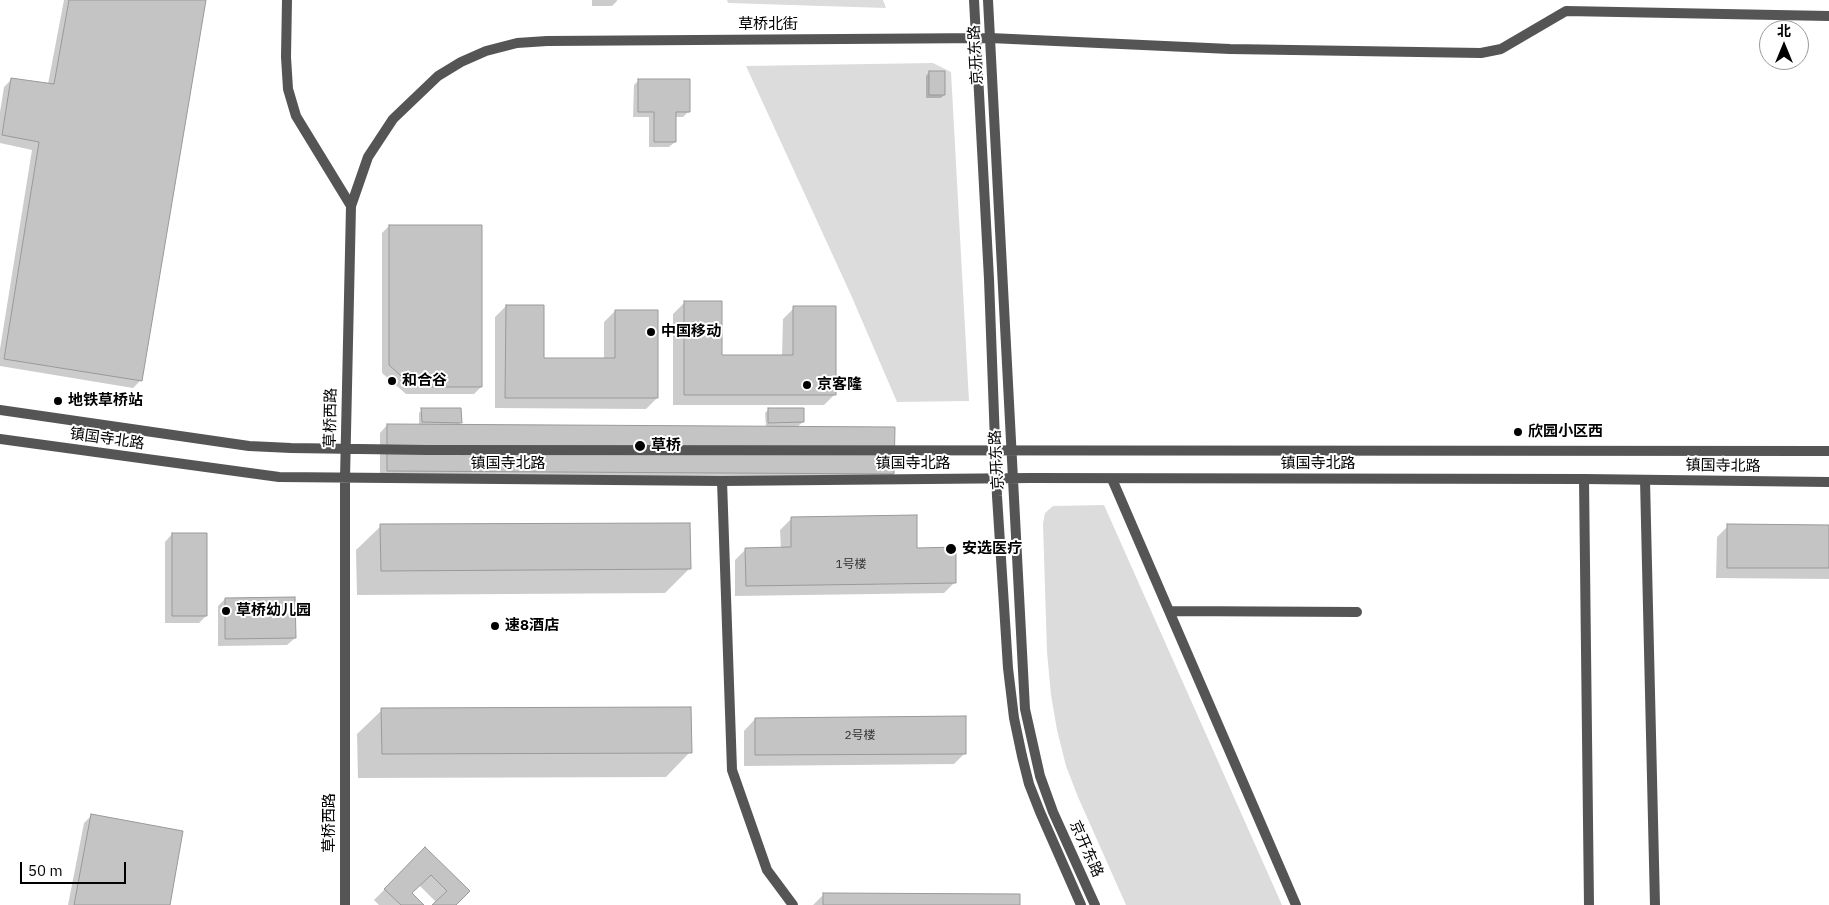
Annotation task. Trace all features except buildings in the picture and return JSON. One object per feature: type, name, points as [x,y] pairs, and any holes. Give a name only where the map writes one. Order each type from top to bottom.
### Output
[{"type":"street","points":[[287,0],[288,89],[296,116],[351,206]]},
{"type":"street","name":"京开东路","points":[[974,0],[989,279],[996,478],[1008,668],[1014,718],[1022,756],[1040,812],[1081,905]]},
{"type":"street","name":"京开东路","points":[[988,0],[1025,709],[1040,776],[1053,812],[1095,905]]},
{"type":"street","name":"草桥北街","points":[[546,41],[990,38],[1230,49],[1481,53],[1501,49],[1566,11],[1829,16]]},
{"type":"street","name":"草桥西路","points":[[346,905],[346,448],[351,206],[368,157],[393,119],[438,76],[461,62],[486,51],[517,43],[546,41]]},
{"type":"street","name":"镇国寺北路","points":[[0,410],[249,446],[427,450],[1829,451]]},
{"type":"street","name":"镇国寺北路","points":[[0,439],[279,477],[722,481],[1013,478],[1829,482]]},
{"type":"street","points":[[1112,479],[1296,905]]},
{"type":"street","points":[[1584,480],[1589,905]]},
{"type":"street","points":[[1646,480],[1655,905]]},
{"type":"street","points":[[722,481],[732,770],[767,870],[793,905]]},
{"type":"street","points":[[1169,610],[1357,612]]},
{"type":"shaded area","points":[[727,0],[883,0],[886,8],[728,3]]},
{"type":"shaded area","points":[[933,63],[951,72],[969,401],[897,402],[851,295],[746,66]]},
{"type":"shaded area","points":[[1104,505],[1282,905],[1126,905],[1066,766],[1051,695],[1047,652],[1043,524],[1045,513],[1053,506]]},
{"type":"place","name":"中国移动","points":[[651,332]]},
{"type":"place","name":"和合谷","points":[[392,381]]},
{"type":"place","name":"京客隆","points":[[807,385]]},
{"type":"place","name":"地铁草桥站","points":[[58,401]]},
{"type":"place","name":"欣园小区西","points":[[1518,432]]},
{"type":"place","name":"草桥","points":[[640,446]]},
{"type":"place","name":"安选医疗","points":[[951,549]]},
{"type":"place","name":"草桥幼儿园","points":[[226,611]]},
{"type":"place","name":"速8酒店","points":[[495,626]]}]
